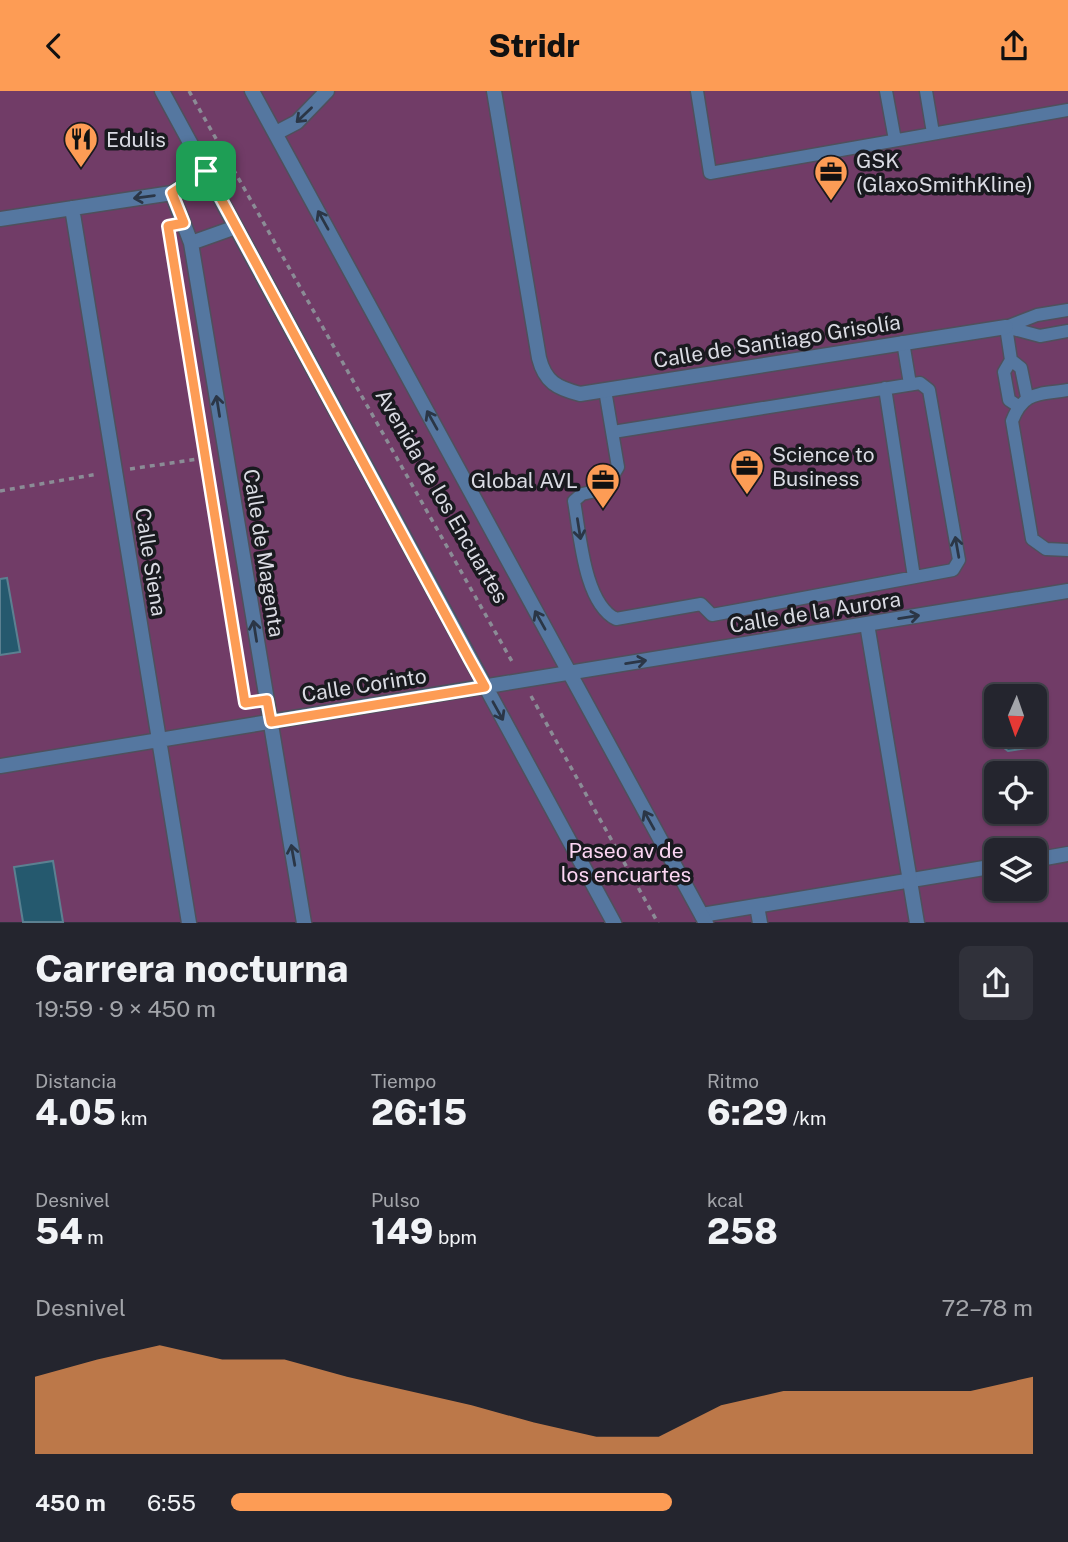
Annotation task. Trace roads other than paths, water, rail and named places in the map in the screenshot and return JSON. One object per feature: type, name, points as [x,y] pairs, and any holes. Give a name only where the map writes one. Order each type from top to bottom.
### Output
[{"type":"street","points":[[162,91],[614,922]]},
{"type":"street","name":"Avenida de los Encuartes","points":[[252,91],[704,919]]},
{"type":"street","points":[[276,133],[298,123],[327,91]]},
{"type":"street","name":"Calle de Santiago Grisolía","points":[[494,91],[539,358],[543,373],[556,387],[580,394],[1006,327]]},
{"type":"street","points":[[0,219],[172,193],[206,171]]},
{"type":"street","name":"Calle de Magenta","points":[[172,193],[191,243],[304,922]]},
{"type":"street","name":"Calle Siena","points":[[72,208],[190,922]]},
{"type":"street","points":[[191,243],[236,227]]},
{"type":"street","name":"Calle de la Aurora","points":[[569,673],[1068,591]]},
{"type":"street","points":[[867,624],[917,922]]},
{"type":"street","name":"Calle Corinto","points":[[0,766],[569,673]]},
{"type":"street","points":[[1047,858],[1068,854]]},
{"type":"street","points":[[704,919],[757,906],[984,868]]},
{"type":"street","points":[[757,906],[760,922]]},
{"type":"lane","points":[[696,91],[710,173],[1068,110]]},
{"type":"lane","points":[[886,91],[895,141]]},
{"type":"lane","points":[[926,91],[933,133]]},
{"type":"lane","points":[[1006,327],[1037,315],[1068,310]]},
{"type":"lane","points":[[1006,327],[1040,336],[1068,331]]},
{"type":"lane","points":[[1006,327],[1011,360],[1004,372],[1009,400],[1022,401],[1068,390]]},
{"type":"lane","points":[[904,342],[910,384]]},
{"type":"lane","points":[[1011,360],[1021,368],[1022,401],[1012,421],[1032,539],[1046,549],[1068,549]]},
{"type":"lane","points":[[606,390],[612,432],[618,467],[605,489],[582,494],[574,501],[587,577],[607,615],[616,619],[701,604],[712,615],[953,570],[959,560],[929,390],[920,383],[612,432]]},
{"type":"lane","points":[[885,388],[914,577]]},
{"type":"water","points":[[7,578],[20,652],[0,655],[0,579]]},
{"type":"water","points":[[1003,747],[1028,747],[1027,748],[1008,751]]},
{"type":"water","points":[[53,861],[63,922],[23,922],[14,867]]},
{"type":"place","name":"Edulis","points":[[81,169]]},
{"type":"place","name":"GSK (GlaxoSmithKline)","points":[[831,202]]},
{"type":"place","name":"Science to Business","points":[[747,496]]},
{"type":"place","name":"Global AVL","points":[[603,510]]},
{"type":"park label","name":"Paseo av de los encuartes","points":[[626,862]]}]
